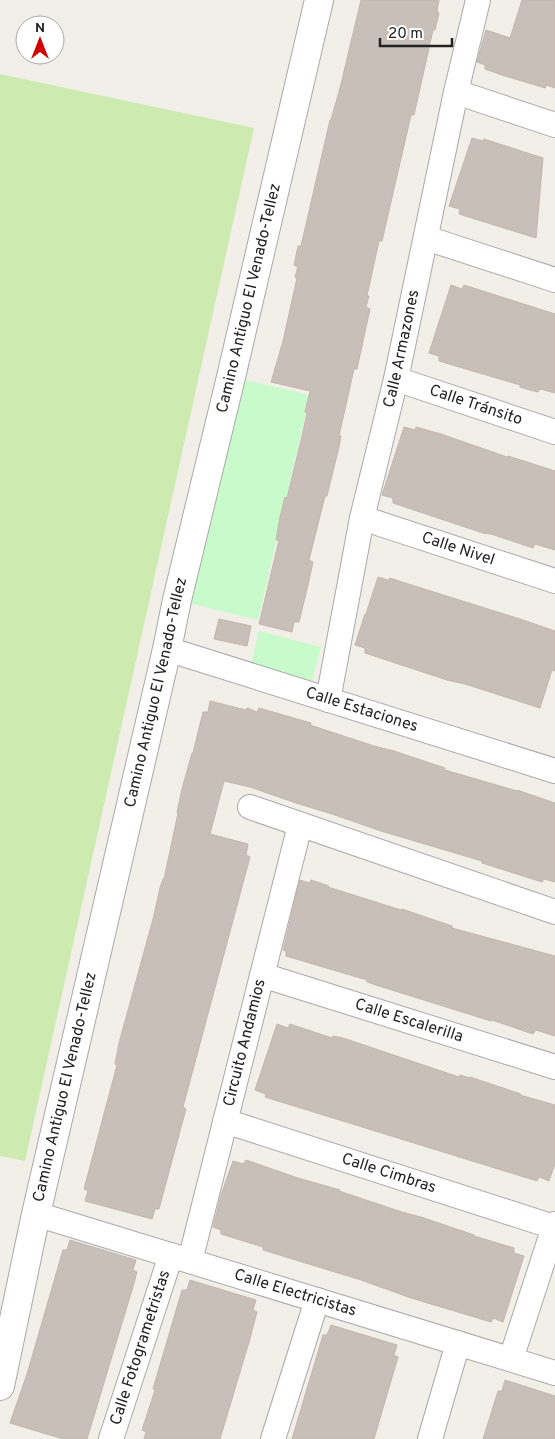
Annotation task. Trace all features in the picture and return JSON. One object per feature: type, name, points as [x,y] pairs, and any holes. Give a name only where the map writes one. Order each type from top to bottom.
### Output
[{"type":"street","name":"Camino Antiguo El Venado-Tellez","points":[[0,1386],[36,1214],[177,600],[320,0]]},
{"type":"street","name":"Calle Armazones","points":[[328,700],[362,518],[396,379],[456,92],[478,0]]},
{"type":"street","points":[[456,92],[555,125]]},
{"type":"street","points":[[426,238],[555,280]]},
{"type":"street","name":"Calle Tránsito","points":[[396,379],[555,432]]},
{"type":"street","name":"Calle Nivel","points":[[362,518],[555,581]]},
{"type":"street","name":"Calle Estaciones","points":[[167,649],[555,770]]},
{"type":"street","points":[[250,807],[555,912]]},
{"type":"street","name":"Circuito Andamios","points":[[180,1258],[224,1121],[300,825]]},
{"type":"street","name":"Calle Escalerilla","points":[[262,975],[555,1067]]},
{"type":"street","name":"Calle Cimbras","points":[[224,1121],[554,1225]]},
{"type":"street","name":"Calle Electricistas","points":[[36,1214],[555,1373]]},
{"type":"street","points":[[512,1359],[554,1225]]},
{"type":"street","name":"Calle Fotogrametristas","points":[[111,1439],[180,1258]]},
{"type":"street","points":[[273,1439],[317,1300]]},
{"type":"street","points":[[430,1439],[458,1343]]},
{"type":"green space","points":[[0,74],[254,128],[25,1161],[0,1156]]},
{"type":"green space","points":[[237,378],[310,395],[258,620],[181,601]]},
{"type":"green space","points":[[259,631],[321,647],[312,682],[250,667]]},
{"type":"building","points":[[361,0],[439,0],[437,11],[439,13],[435,30],[433,30],[414,115],[411,115],[382,241],[379,241],[367,296],[369,296],[366,307],[370,309],[357,369],[354,369],[339,436],[341,436],[339,447],[309,560],[313,562],[299,622],[294,622],[292,632],[259,624],[279,540],[276,540],[280,517],[285,497],[287,498],[302,436],[310,391],[271,382],[283,341],[297,278],[295,277],[298,267],[294,265],[298,246],[301,246],[330,120],[340,88]]},
{"type":"building","points":[[522,0],[555,0],[555,88],[547,85],[545,88],[502,75],[485,69],[485,65],[477,62],[486,30],[510,38]]},
{"type":"building","points":[[472,138],[483,141],[484,139],[543,158],[536,238],[459,214],[460,209],[449,206]]},
{"type":"building","points":[[451,285],[462,289],[464,285],[555,314],[555,393],[540,389],[538,392],[520,387],[520,385],[439,361],[439,356],[429,353]]},
{"type":"building","points":[[404,427],[415,430],[416,427],[441,434],[507,457],[555,471],[555,550],[535,544],[533,548],[483,533],[393,503],[393,498],[382,495]]},
{"type":"building","points":[[378,577],[388,580],[390,578],[555,631],[555,671],[552,670],[540,708],[365,653],[365,648],[355,645]]},
{"type":"building","points":[[219,619],[251,626],[247,646],[214,639]]},
{"type":"building","points":[[210,701],[246,710],[247,708],[257,712],[259,708],[311,723],[310,725],[445,768],[445,770],[517,790],[555,803],[555,882],[544,879],[542,882],[250,787],[224,781],[210,834],[248,844],[246,855],[250,857],[183,1107],[186,1109],[159,1209],[155,1209],[152,1219],[85,1201],[88,1191],[84,1189],[117,1065],[115,1064],[119,1043],[164,879],[182,789],[203,712],[208,712]]},
{"type":"building","points":[[300,880],[309,883],[311,880],[452,926],[452,928],[555,956],[555,1036],[536,1030],[533,1034],[379,986],[367,982],[367,980],[286,956],[286,951],[283,950]]},
{"type":"building","points":[[277,1024],[288,1028],[290,1024],[332,1038],[333,1036],[343,1038],[459,1077],[460,1075],[470,1077],[555,1105],[555,1164],[549,1181],[539,1177],[537,1181],[265,1097],[266,1094],[255,1090]]},
{"type":"building","points":[[246,1160],[514,1248],[514,1253],[524,1256],[503,1322],[493,1318],[491,1322],[411,1298],[361,1280],[263,1250],[263,1247],[221,1234],[221,1230],[213,1227],[221,1195],[233,1161],[243,1164]]},
{"type":"building","points":[[70,1240],[136,1260],[133,1270],[137,1272],[87,1439],[63,1439],[10,1423],[27,1374],[63,1250],[67,1250]]},
{"type":"building","points":[[190,1280],[256,1300],[253,1310],[257,1312],[249,1342],[220,1439],[144,1439],[146,1432],[142,1430],[155,1390],[153,1389],[182,1290],[187,1290]]},
{"type":"building","points":[[331,1325],[397,1345],[394,1355],[398,1357],[374,1439],[292,1439],[323,1335],[327,1335]]},
{"type":"building","points":[[505,1380],[555,1396],[555,1439],[483,1439],[498,1391],[502,1391]]}]
